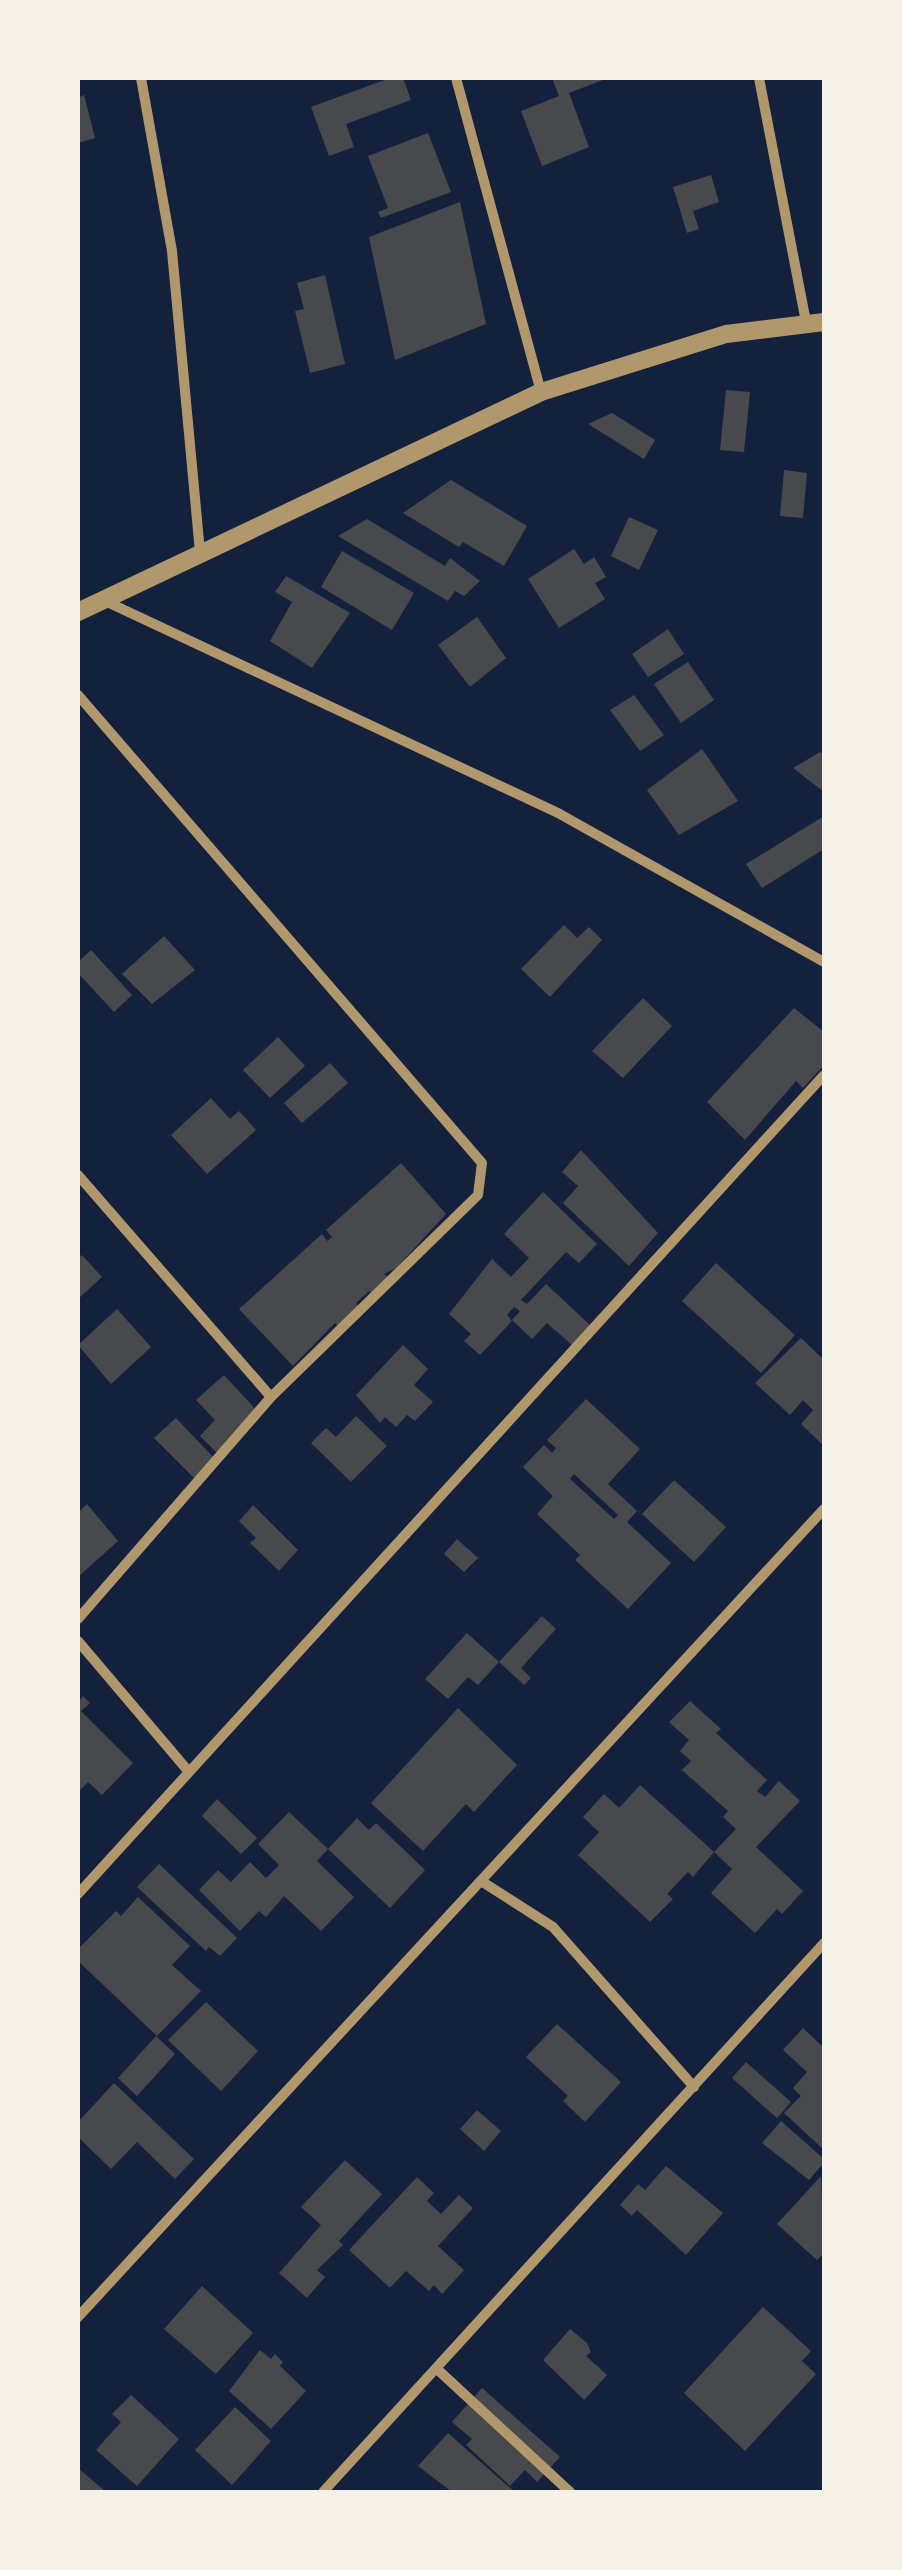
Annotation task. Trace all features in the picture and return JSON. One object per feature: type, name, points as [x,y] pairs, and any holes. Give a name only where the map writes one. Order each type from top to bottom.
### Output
[{"type":"street","points":[[141,78],[172,250],[200,552]]},
{"type":"street","points":[[456,78],[541,392]]},
{"type":"street","points":[[78,612],[541,392],[726,334],[815,322],[759,78]]},
{"type":"street","points":[[104,601],[558,813],[824,962]]},
{"type":"street","points":[[78,696],[482,1163],[478,1196],[271,1397],[78,1619]]},
{"type":"street","points":[[78,1894],[824,1074]]},
{"type":"street","points":[[78,1175],[271,1397]]},
{"type":"street","points":[[78,2317],[824,1509]]},
{"type":"street","points":[[78,1641],[189,1772]]},
{"type":"street","points":[[481,1881],[554,1928],[694,2087]]},
{"type":"street","points":[[323,2492],[824,1943]]},
{"type":"street","points":[[437,2370],[570,2492]]},
{"type":"building","points":[[390,78],[403,78],[411,100],[346,124],[354,147],[329,156],[311,107]]},
{"type":"building","points":[[552,78],[608,78],[569,93],[589,147],[542,166],[521,111],[559,96]]},
{"type":"building","points":[[84,95],[95,138],[78,143],[78,98]]},
{"type":"building","points":[[428,133],[451,192],[381,218],[378,212],[388,208],[368,156]]},
{"type":"building","points":[[711,175],[719,202],[693,211],[699,229],[687,233],[673,187]]},
{"type":"building","points":[[460,202],[486,324],[395,360],[369,237]]},
{"type":"building","points":[[325,275],[345,364],[310,373],[295,311],[304,309],[297,283]]},
{"type":"building","points":[[726,390],[750,392],[744,452],[720,450]]},
{"type":"building","points":[[612,413],[655,440],[644,459],[588,424]]},
{"type":"building","points":[[784,470],[807,473],[803,518],[780,516]]},
{"type":"building","points":[[451,480],[527,526],[504,566],[463,542],[459,547],[403,513]]},
{"type":"building","points":[[629,517],[658,530],[639,570],[611,556]]},
{"type":"building","points":[[367,519],[445,566],[450,558],[480,581],[464,596],[455,591],[448,601],[338,536]]},
{"type":"building","points":[[574,549],[584,564],[594,557],[606,577],[595,583],[605,599],[559,628],[528,579]]},
{"type":"building","points":[[342,551],[414,593],[392,630],[321,587]]},
{"type":"building","points":[[286,576],[350,613],[312,668],[270,641],[292,602],[275,592]]},
{"type":"building","points":[[477,617],[506,658],[470,687],[438,645]]},
{"type":"building","points":[[668,629],[684,654],[648,677],[632,654]]},
{"type":"building","points":[[688,662],[714,700],[681,723],[654,684]]},
{"type":"building","points":[[634,695],[664,735],[640,751],[610,710]]},
{"type":"building","points":[[702,749],[738,801],[679,835],[647,790]]},
{"type":"building","points":[[820,752],[824,755],[824,792],[793,768]]},
{"type":"building","points":[[824,816],[824,849],[762,888],[746,864]]},
{"type":"building","points":[[564,925],[577,938],[589,927],[602,940],[550,997],[521,969]]},
{"type":"building","points":[[164,936],[195,970],[152,1004],[122,974]]},
{"type":"building","points":[[91,950],[132,995],[114,1012],[78,973],[78,962]]},
{"type":"building","points":[[643,998],[672,1026],[623,1078],[592,1051]]},
{"type":"building","points":[[794,1008],[824,1032],[824,1065],[803,1088],[796,1081],[745,1140],[707,1102]]},
{"type":"building","points":[[278,1037],[305,1066],[270,1098],[243,1070]]},
{"type":"building","points":[[330,1063],[348,1083],[302,1123],[284,1103]]},
{"type":"building","points":[[211,1098],[230,1119],[239,1111],[256,1130],[207,1174],[171,1135]]},
{"type":"building","points":[[581,1150],[658,1233],[629,1266],[563,1203],[578,1186],[562,1172]]},
{"type":"building","points":[[401,1163],[446,1214],[396,1268],[384,1274],[388,1277],[372,1294],[369,1291],[356,1303],[361,1309],[340,1329],[335,1323],[293,1366],[239,1309],[322,1234],[327,1241],[332,1237],[326,1230]]},
{"type":"building","points":[[543,1192],[597,1244],[579,1263],[566,1252],[521,1300],[527,1304],[546,1284],[590,1325],[572,1345],[547,1323],[532,1339],[512,1320],[520,1311],[514,1307],[507,1315],[512,1321],[480,1355],[464,1341],[471,1334],[449,1314],[492,1259],[511,1277],[529,1258],[504,1234]]},
{"type":"building","points":[[82,1255],[102,1277],[78,1299],[78,1259]]},
{"type":"building","points":[[716,1263],[795,1335],[761,1373],[682,1301]]},
{"type":"building","points":[[117,1309],[151,1347],[111,1384],[78,1345]]},
{"type":"building","points":[[801,1338],[824,1360],[824,1446],[801,1424],[813,1410],[803,1400],[790,1415],[755,1383]]},
{"type":"building","points":[[403,1345],[428,1369],[414,1385],[433,1402],[415,1421],[407,1415],[396,1427],[385,1417],[380,1423],[356,1395]]},
{"type":"building","points":[[224,1375],[258,1412],[218,1454],[200,1436],[215,1420],[196,1400]]},
{"type":"building","points":[[586,1399],[640,1449],[608,1484],[637,1511],[627,1522],[671,1563],[628,1609],[575,1560],[580,1555],[537,1514],[553,1496],[523,1467],[544,1445],[552,1453],[556,1448],[547,1440]],"holes":[[[574,1474],[618,1515],[614,1519],[570,1479]]]},
{"type":"building","points":[[356,1416],[387,1446],[351,1482],[311,1443],[326,1428],[336,1437]]},
{"type":"building","points":[[176,1418],[214,1458],[194,1478],[154,1438]]},
{"type":"building","points":[[674,1480],[726,1527],[694,1562],[642,1514]]},
{"type":"building","points":[[87,1504],[118,1541],[78,1577],[78,1513]]},
{"type":"building","points":[[253,1505],[298,1550],[279,1571],[250,1543],[256,1538],[239,1521]]},
{"type":"building","points":[[457,1539],[478,1558],[464,1572],[444,1554]]},
{"type":"building","points":[[542,1616],[556,1629],[521,1668],[531,1678],[524,1685],[499,1662]]},
{"type":"building","points":[[467,1633],[499,1662],[478,1685],[468,1677],[448,1699],[425,1679]]},
{"type":"building","points":[[83,1696],[90,1703],[81,1711],[133,1763],[102,1795],[88,1782],[78,1792],[78,1702]]},
{"type":"building","points":[[690,1701],[721,1729],[716,1733],[767,1780],[757,1791],[765,1797],[779,1781],[800,1801],[756,1847],[803,1891],[782,1914],[777,1909],[755,1933],[711,1893],[732,1869],[714,1852],[736,1829],[723,1817],[728,1811],[682,1770],[691,1761],[680,1751],[689,1740],[669,1722]]},
{"type":"building","points":[[458,1708],[517,1765],[474,1812],[466,1804],[423,1851],[371,1803]]},
{"type":"building","points":[[640,1785],[714,1852],[693,1877],[688,1872],[667,1894],[673,1899],[650,1922],[578,1855],[599,1832],[583,1817],[604,1794],[619,1808]]},
{"type":"building","points":[[217,1799],[257,1838],[241,1854],[202,1816]]},
{"type":"building","points":[[289,1812],[328,1849],[317,1861],[354,1897],[321,1931],[284,1896],[266,1917],[259,1911],[240,1931],[199,1890],[218,1870],[231,1882],[250,1862],[266,1878],[279,1865],[258,1844]]},
{"type":"building","points":[[357,1818],[369,1830],[376,1823],[425,1870],[390,1908],[328,1849]]},
{"type":"building","points":[[159,1864],[237,1938],[220,1956],[209,1947],[206,1951],[137,1887]]},
{"type":"building","points":[[138,1897],[190,1946],[172,1965],[201,1991],[157,2036],[78,1961],[78,1949],[116,1911],[121,1916]]},
{"type":"building","points":[[206,2002],[258,2051],[221,2091],[168,2040]]},
{"type":"building","points":[[557,2024],[621,2082],[585,2122],[563,2101],[568,2096],[526,2057]]},
{"type":"building","points":[[803,2028],[824,2048],[824,2150],[784,2113],[801,2096],[793,2088],[807,2072],[783,2050]]},
{"type":"building","points":[[156,2036],[175,2054],[137,2096],[118,2078]]},
{"type":"building","points":[[746,2062],[791,2102],[777,2118],[732,2078]]},
{"type":"building","points":[[114,2083],[194,2159],[175,2179],[137,2142],[111,2169],[78,2137],[78,2122]]},
{"type":"building","points":[[477,2110],[501,2131],[484,2151],[460,2129]]},
{"type":"building","points":[[781,2121],[824,2159],[824,2169],[821,2166],[809,2180],[762,2143]]},
{"type":"building","points":[[345,2160],[382,2194],[339,2241],[343,2245],[317,2270],[325,2277],[307,2298],[279,2273],[321,2225],[301,2207]]},
{"type":"building","points":[[666,2166],[723,2213],[686,2255],[637,2210],[632,2216],[620,2205],[638,2184],[645,2190]]},
{"type":"building","points":[[821,2176],[824,2253],[817,2260],[777,2224]]},
{"type":"building","points":[[417,2177],[434,2193],[427,2201],[441,2214],[459,2195],[473,2208],[438,2246],[464,2270],[442,2294],[434,2285],[429,2291],[406,2271],[390,2288],[349,2250]]},
{"type":"building","points":[[202,2286],[253,2333],[216,2374],[164,2329]]},
{"type":"building","points":[[763,2307],[811,2351],[802,2361],[816,2374],[745,2451],[684,2393]]},
{"type":"building","points":[[570,2329],[587,2343],[591,2352],[586,2356],[607,2375],[584,2400],[543,2360]]},
{"type":"building","points":[[260,2350],[271,2359],[275,2354],[283,2362],[280,2366],[306,2391],[271,2429],[229,2391]]},
{"type":"building","points":[[482,2388],[560,2457],[537,2482],[525,2470],[510,2486],[466,2445],[472,2439],[452,2422]]},
{"type":"building","points":[[131,2395],[179,2439],[137,2486],[96,2450],[121,2422],[112,2414]]},
{"type":"building","points":[[235,2407],[271,2441],[232,2485],[195,2450]]},
{"type":"building","points":[[448,2433],[515,2492],[452,2492],[418,2466]]},
{"type":"building","points":[[78,2468],[106,2492],[78,2492]]}]
